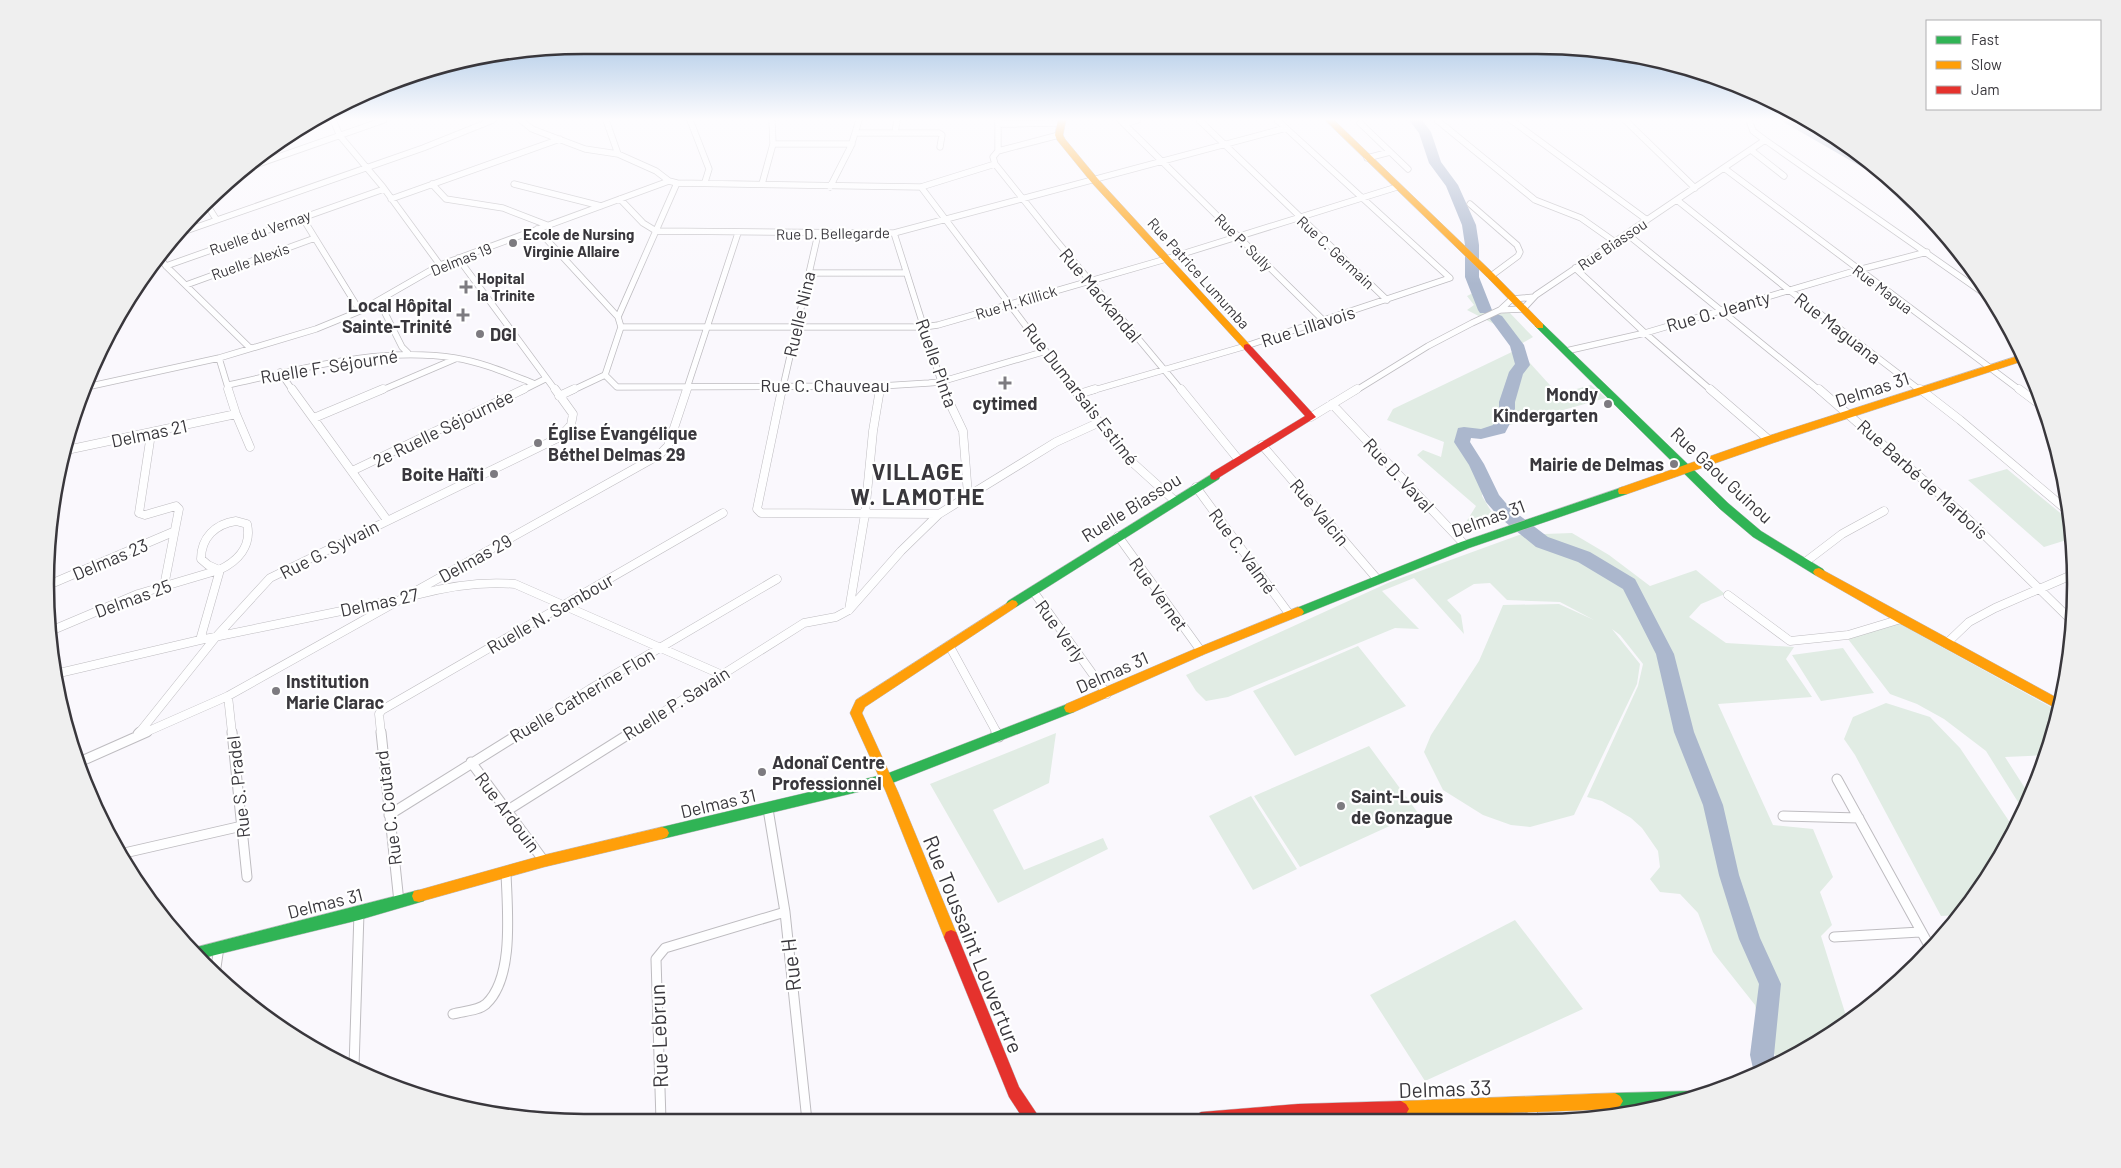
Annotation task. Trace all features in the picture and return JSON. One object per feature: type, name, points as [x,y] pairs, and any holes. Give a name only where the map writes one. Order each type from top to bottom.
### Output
[{"type":"street","points":[[191,228],[348,175]]},
{"type":"street","points":[[372,175],[440,265]]},
{"type":"street","points":[[391,198],[459,175]]},
{"type":"street","points":[[661,175],[669,181],[677,183],[705,182],[864,189],[921,186],[960,175]]},
{"type":"street","points":[[705,182],[707,175]]},
{"type":"street","points":[[762,184],[765,175]]},
{"type":"street","points":[[830,188],[837,175]]},
{"type":"street","name":"Rue Mackandal","points":[[1003,175],[1088,281],[1166,370],[1238,459]]},
{"type":"street","name":"Rue Patrice Lumumba","points":[[1090,175],[1311,416]]},
{"type":"street","name":"Rue D. Bellegarde","points":[[656,231],[818,234],[894,233],[1118,175]]},
{"type":"street","name":"Rue P. Sully","points":[[1175,175],[1324,321]]},
{"type":"street","name":"Rue C. Germain","points":[[1255,175],[1388,300]]},
{"type":"street","points":[[1336,175],[1362,198]]},
{"type":"street","name":"Rue Gaou Guinou","points":[[1384,175],[1466,251],[1512,299],[1724,506],[1757,534],[1901,619],[2054,701]]},
{"type":"street","points":[[1504,175],[1535,200],[1549,208],[1581,218],[1615,242]]},
{"type":"street","points":[[1585,175],[1647,220]]},
{"type":"street","points":[[1681,175],[1695,188]]},
{"type":"street","name":"Rue Biassou","points":[[1523,309],[1534,296],[1715,175]]},
{"type":"street","name":"Rue Magua","points":[[1733,175],[2034,399]]},
{"type":"street","points":[[1815,175],[1978,289]]},
{"type":"street","name":"Delmas 19","points":[[92,386],[219,358],[316,329],[360,311],[440,265],[669,181]]},
{"type":"street","points":[[618,317],[677,183]]},
{"type":"street","points":[[432,184],[446,199],[502,208],[547,225]]},
{"type":"street","points":[[514,184],[601,206]]},
{"type":"street","name":"Rue Dumarsais Estimé","points":[[921,186],[1122,453],[1174,500]]},
{"type":"street","name":"Rue H. Killick","points":[[621,327],[924,327],[938,325],[1166,259],[1237,235],[1397,187]]},
{"type":"street","name":"Ruelle du Vernay","points":[[166,266],[384,189]]},
{"type":"street","name":"Rue Lillavois","points":[[1079,394],[1246,346],[1450,278],[1362,198]]},
{"type":"street","points":[[620,199],[643,223],[656,231]]},
{"type":"street","name":"Rue Maguana","points":[[1677,200],[1789,290],[1960,420],[2061,506]]},
{"type":"street","points":[[1470,204],[1517,245],[1519,249],[1518,256],[1487,272]]},
{"type":"street","points":[[209,209],[216,219]]},
{"type":"street","points":[[302,217],[360,311]]},
{"type":"street","points":[[458,258],[558,396],[605,375],[621,327],[618,317],[537,229]]},
{"type":"street","name":"Delmas 29","points":[[84,760],[228,696],[658,455],[668,446],[738,233]]},
{"type":"street","name":"Ruelle Pinta","points":[[894,233],[940,382],[962,431],[968,495]]},
{"type":"street","name":"Ruelle Nina","points":[[818,234],[795,327],[757,509],[758,511],[865,514]]},
{"type":"street","name":"Rue Barbé de Marbois","points":[[1627,234],[1901,457],[2041,588],[2066,615]]},
{"type":"street","name":"Ruelle Alexis","points":[[186,285],[315,238]]},
{"type":"street","name":"Rue O. Jeanty","points":[[1566,351],[1645,333],[1858,270],[1927,252]]},
{"type":"street","points":[[163,261],[250,348]]},
{"type":"street","points":[[1575,268],[1645,333],[1769,440]]},
{"type":"street","points":[[809,273],[906,273]]},
{"type":"street","name":"Rue Biassou","points":[[1512,299],[1534,296]]},
{"type":"street","points":[[1500,310],[1512,299]]},
{"type":"street","points":[[379,301],[402,347],[408,353]]},
{"type":"street","points":[[1500,310],[1523,309]]},
{"type":"street","name":"Ruelle Biassou","points":[[887,779],[856,713],[856,709],[860,704],[1262,444],[1428,346],[1500,310]]},
{"type":"street","name":"Rue C. Chauveau","points":[[605,375],[617,387],[688,385],[881,386],[940,382],[1046,351]]},
{"type":"street","name":"Ruelle F. Séjourné","points":[[228,385],[280,372],[346,360],[408,353],[456,358],[509,373],[535,384]]},
{"type":"street","points":[[219,358],[236,414],[250,447]]},
{"type":"street","points":[[314,418],[456,358]]},
{"type":"street","name":"Delmas 31","points":[[202,951],[359,913],[544,861],[768,809],[887,779],[999,737],[1070,713],[1201,651],[1465,545],[1769,440],[1921,392],[2017,358]]},
{"type":"street","points":[[280,372],[387,520]]},
{"type":"street","points":[[535,384],[545,379]]},
{"type":"street","name":"2e Ruelle Séjournée","points":[[352,471],[535,384]]},
{"type":"street","points":[[849,610],[865,514],[873,431],[881,386]]},
{"type":"street","name":"Rue G. Sylvain","points":[[137,736],[215,638],[270,578],[560,437],[571,425],[573,414],[558,396]]},
{"type":"street","name":"Rue D. Vaval","points":[[1332,404],[1465,545]]},
{"type":"street","name":"Delmas 21","points":[[71,450],[236,414]]},
{"type":"street","points":[[849,610],[901,551],[939,514],[1056,442],[1100,422]]},
{"type":"street","points":[[151,434],[139,513],[145,515],[178,507],[164,586]]},
{"type":"street","name":"Rue Valcin","points":[[1262,444],[1378,580]]},
{"type":"street","name":"Rue C. Valmé","points":[[1196,487],[1290,615]]},
{"type":"street","points":[[1804,563],[1829,540],[1859,522],[1884,511]]},
{"type":"street","name":"Ruelle N. Sambour","points":[[379,714],[382,710],[723,513]]},
{"type":"street","points":[[865,514],[939,514]]},
{"type":"street","points":[[200,640],[220,570],[238,558],[246,547],[249,531],[247,524],[240,520],[227,522],[215,529],[204,540],[201,559],[208,565],[220,570]]},
{"type":"street","name":"Delmas 23","points":[[54,583],[174,532]]},
{"type":"street","name":"Rue Vernet","points":[[1118,536],[1201,651]]},
{"type":"street","name":"Delmas 25","points":[[56,629],[153,588],[220,570]]},
{"type":"street","points":[[1947,643],[1969,622],[1995,608],[2067,577]]},
{"type":"street","name":"Ruelle Catherine Flon","points":[[389,815],[471,762],[777,579]]},
{"type":"street","name":"Delmas 27","points":[[61,672],[200,640],[401,599],[452,585],[500,582],[515,584],[720,674]]},
{"type":"street","name":"Rue Verly","points":[[1033,591],[1107,694]]},
{"type":"street","points":[[1728,595],[1790,641],[1848,635],[1901,619]]},
{"type":"street","name":"Ruelle P. Savain","points":[[508,810],[720,674],[804,623],[836,617],[849,610]]},
{"type":"street","points":[[949,645],[999,737]]},
{"type":"street","name":"Rue S. Pradel","points":[[228,696],[248,878]]},
{"type":"street","name":"Rue C. Coutard","points":[[379,714],[399,902]]},
{"type":"street","name":"Rue Ardouin","points":[[471,762],[544,861]]},
{"type":"street","name":"Rue Toussaint Louverture","points":[[887,779],[1014,1092],[1028,1114]]},
{"type":"street","points":[[1837,779],[1927,943]]},
{"type":"street","name":"Rue H","points":[[768,809],[785,912],[806,1114]]},
{"type":"street","points":[[1783,816],[1859,818]]},
{"type":"street","points":[[127,852],[242,826]]},
{"type":"street","points":[[453,1014],[485,1005],[496,993],[502,975],[506,942],[506,872]]},
{"type":"street","name":"Rue Lebrun","points":[[661,1114],[656,959],[660,952],[665,948],[785,912]]},
{"type":"street","points":[[354,1062],[359,913]]},
{"type":"street","points":[[1834,937],[1920,932]]},
{"type":"street","points":[[216,966],[219,947]]},
{"type":"street","name":"Delmas 33","points":[[1345,1114],[1530,1103],[1652,1101]]},
{"type":"street","points":[[1530,1103],[1533,1114]]},
{"type":"shaded area","points":[[1473,293],[1493,315],[1509,312],[1533,337],[1519,345],[1529,362],[1558,394],[1591,385],[1606,398],[1481,433],[1461,430],[1457,440],[1475,465],[1485,486],[1482,496],[1497,521],[1469,534],[1463,527],[1476,506],[1417,455],[1423,450],[1441,457],[1444,442],[1387,420],[1393,409],[1516,350],[1500,327],[1467,310],[1474,305],[1467,296]]},
{"type":"shaded area","points":[[2007,469],[2063,515],[2065,540],[2044,547],[1968,480]]},
{"type":"shaded area","points":[[1572,533],[1609,555],[1650,586],[1696,570],[1725,594],[1701,604],[1689,617],[1726,643],[1794,647],[1786,659],[1812,697],[1718,704],[1773,825],[1813,829],[1833,877],[1820,892],[1832,925],[1821,936],[1846,1015],[1777,1057],[1759,1035],[1755,1005],[1713,952],[1698,913],[1680,894],[1660,892],[1650,879],[1660,867],[1658,851],[1642,828],[1631,818],[1602,801],[1587,797],[1638,686],[1643,664],[1620,635],[1612,629],[1640,664],[1637,684],[1574,815],[1530,827],[1511,825],[1483,815],[1443,790],[1424,752],[1431,735],[1479,661],[1503,605],[1559,604],[1594,620],[1560,602],[1507,600],[1490,583],[1474,584],[1447,600],[1461,615],[1464,634],[1414,578],[1382,591],[1419,629],[1395,628],[1228,697],[1206,701],[1196,691],[1186,675],[1390,582],[1519,535]]},
{"type":"shaded area","points":[[1898,623],[2052,708],[2038,755],[2005,757],[2026,790],[2019,804],[1986,751],[1944,719],[1917,704],[1890,694],[1848,639]]},
{"type":"shaded area","points":[[1358,646],[1406,706],[1295,756],[1253,691]]},
{"type":"shaded area","points":[[1843,648],[1874,693],[1821,701],[1792,655]]},
{"type":"shaded area","points":[[1886,703],[1930,717],[1960,748],[2011,823],[1978,879],[1951,915],[1941,916],[1855,755],[1844,739],[1853,717]]},
{"type":"shaded area","points":[[1056,733],[1049,783],[993,810],[1024,870],[1103,838],[1108,849],[998,903],[930,784]]},
{"type":"shaded area","points":[[1369,746],[1418,813],[1300,867],[1254,796]]},
{"type":"shaded area","points":[[1251,796],[1297,869],[1253,890],[1209,816]]},
{"type":"shaded area","points":[[1515,920],[1583,1009],[1425,1081],[1370,995]]},
{"type":"waterway","points":[[1444,175],[1452,185],[1469,225],[1472,245],[1472,277],[1485,310]]},
{"type":"waterway","points":[[1497,319],[1517,345],[1523,365],[1516,372],[1507,402],[1507,414],[1499,429],[1481,434],[1464,432],[1462,442],[1476,464],[1492,498],[1505,513],[1542,542],[1584,557],[1629,584],[1665,654],[1684,732],[1713,805],[1729,875],[1750,939],[1770,984],[1762,1055],[1763,1064]]},
{"type":"traffic: fast","points":[[1540,326],[1724,506],[1757,534],[1819,572]]},
{"type":"traffic: fast","points":[[1012,604],[1215,476]]},
{"type":"traffic: fast","points":[[1298,612],[1465,545],[1623,491]]},
{"type":"traffic: fast","points":[[662,833],[887,779],[1070,708]]},
{"type":"traffic: fast","points":[[201,951],[359,913],[419,896]]},
{"type":"traffic: fast","points":[[1615,1101],[1658,1100]]},
{"type":"traffic: slow","points":[[1090,175],[1247,347]]},
{"type":"traffic: slow","points":[[1386,175],[1540,326]]},
{"type":"traffic: slow","points":[[1623,491],[1769,440],[2017,359]]},
{"type":"traffic: slow","points":[[1819,572],[1901,619],[2054,702]]},
{"type":"traffic: slow","points":[[951,937],[892,792],[856,713],[860,704],[1012,604]]},
{"type":"traffic: slow","points":[[1070,708],[1201,651],[1298,612]]},
{"type":"traffic: slow","points":[[419,896],[544,861],[662,833]]},
{"type":"traffic: slow","points":[[1401,1109],[1615,1101]]},
{"type":"traffic: jam","points":[[1215,476],[1311,417],[1247,347]]},
{"type":"traffic: jam","points":[[951,937],[1014,1092],[1029,1114]]},
{"type":"traffic: jam","points":[[1274,1114],[1401,1109]]},
{"type":"place","name":"Ecole de Nursing Virginie Allaire","points":[[513,243]]},
{"type":"place","name":"Hopital la Trinite","points":[[466,287]]},
{"type":"place","name":"Local Hôpital Sainte-Trinité","points":[[463,315]]},
{"type":"place","name":"DGI","points":[[480,334]]},
{"type":"place","name":"cytimed","points":[[1005,383]]},
{"type":"place","name":"Mondy Kindergarten","points":[[1608,404]]},
{"type":"place","name":"Église Évangélique Béthel Delmas 29","points":[[538,443]]},
{"type":"place","name":"Mairie de Delmas","points":[[1674,464]]},
{"type":"place","name":"Boite Haïti","points":[[494,474]]},
{"type":"place","name":"Institution Marie Clarac","points":[[276,691]]},
{"type":"place","name":"Adonaï Centre Professionnel","points":[[762,772]]},
{"type":"place","name":"Saint-Louis de Gonzague","points":[[1341,806]]},
{"type":"district","name":"VILLAGE W. LAMOTHE","points":[[918,484]]}]
